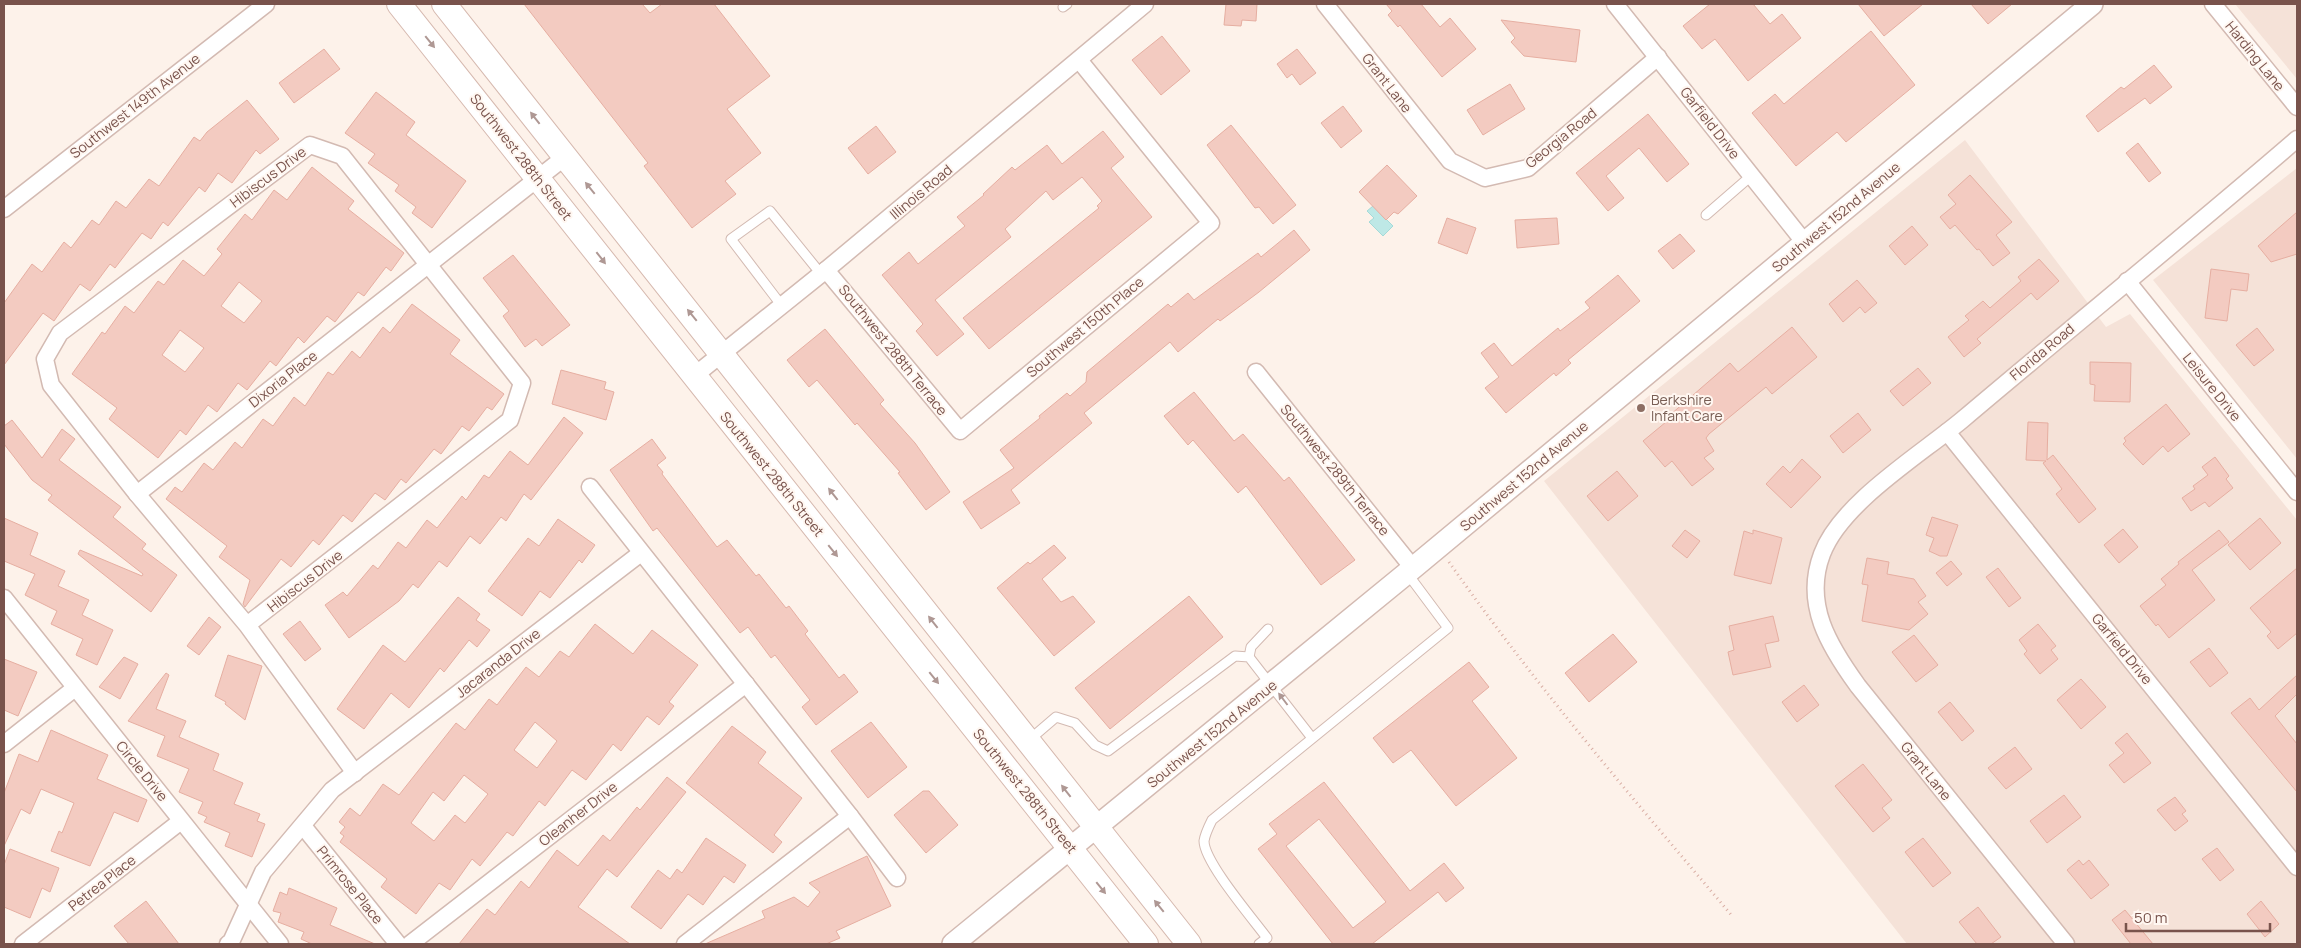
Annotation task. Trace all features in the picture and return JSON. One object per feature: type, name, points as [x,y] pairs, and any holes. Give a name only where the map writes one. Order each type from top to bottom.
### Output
[{"type":"main road","name":"Southwest 288th Street","points":[[399,4],[1146,944]]},
{"type":"main road","points":[[444,4],[1189,944]]},
{"type":"street","name":"Southwest 149th Avenue","points":[[4,209],[266,4]]},
{"type":"street","name":"Illinois Road","points":[[694,376],[824,272],[1145,4]]},
{"type":"street","name":"Grant Lane","points":[[1325,4],[1450,162]]},
{"type":"street","name":"Garfield Drive","points":[[1615,4],[1805,243]]},
{"type":"street","name":"Southwest 152nd Avenue","points":[[953,944],[1071,850],[1410,571],[2092,4]]},
{"type":"street","name":"Harding Lane","points":[[2213,4],[2297,107]]},
{"type":"street","name":"Georgia Road","points":[[1450,162],[1485,178],[1528,168],[1658,57]]},
{"type":"street","name":"Southwest 150th Place","points":[[960,431],[1211,223],[1079,60]]},
{"type":"street","name":"Florida Road","points":[[1815,584],[1823,552],[1847,514],[2297,139]]},
{"type":"street","name":"Hibiscus Drive","points":[[247,625],[510,420],[522,383],[342,156],[310,145],[60,333],[45,359],[51,385],[137,494],[247,625],[355,773]]},
{"type":"street","name":"Dixoria Place","points":[[137,494],[565,157]]},
{"type":"street","name":"Southwest 288th Terrace","points":[[824,272],[960,431]]},
{"type":"street","name":"Leisure Drive","points":[[2127,281],[2297,492]]},
{"type":"street","name":"Southwest 289th Terrace","points":[[1256,372],[1410,571]]},
{"type":"street","name":"Garfield Drive","points":[[1947,432],[2297,867]]},
{"type":"street","points":[[590,487],[897,878]]},
{"type":"street","name":"Jacaranda Drive","points":[[355,773],[641,553]]},
{"type":"street","name":"Grant Lane","points":[[1815,584],[1820,623],[1846,670],[2066,944]]},
{"type":"street","name":"Circle Drive","points":[[4,598],[280,944]]},
{"type":"street","name":"Oleanher Drive","points":[[410,944],[746,684]]},
{"type":"street","points":[[4,744],[75,688]]},
{"type":"street","points":[[228,944],[231,942],[263,872],[332,790],[355,773]]},
{"type":"street","points":[[685,944],[850,816]]},
{"type":"street","name":"Petrea Place","points":[[23,944],[181,821]]},
{"type":"street","name":"Primrose Place","points":[[303,826],[398,944]]},
{"type":"lane","points":[[1706,215],[1752,176]]},
{"type":"lane","points":[[782,306],[731,239],[770,210],[824,272]]},
{"type":"lane","points":[[1260,944],[1270,941],[1212,864],[1205,849],[1204,840],[1212,820],[1448,628],[1410,571]]},
{"type":"lane","points":[[1249,657],[1251,647],[1268,630]]},
{"type":"lane","points":[[1028,741],[1056,717],[1075,723],[1095,745],[1108,751],[1235,656],[1249,657],[1272,684],[1312,738]]},
{"type":"path","points":[[1439,547],[1496,629],[1733,917]]},
{"type":"shaded area","points":[[2235,4],[2297,4],[2297,79]]},
{"type":"shaded area","points":[[1965,140],[2106,327],[2130,314],[2297,520],[2297,944],[1907,944],[1544,481]]},
{"type":"shaded area","points":[[2297,168],[2297,459],[2153,280]]},
{"type":"water","points":[[1373,206],[1393,226],[1383,236],[1369,222],[1374,218],[1367,211]]},
{"type":"building","points":[[524,4],[642,4],[650,13],[662,4],[714,4],[770,76],[727,109],[761,153],[725,181],[736,194],[692,228],[644,166],[648,163]]},
{"type":"building","points":[[1226,4],[1257,4],[1256,21],[1242,20],[1241,26],[1224,25]]},
{"type":"building","points":[[1386,4],[1421,4],[1440,27],[1450,18],[1476,49],[1442,77],[1400,25],[1398,27],[1388,15],[1392,11]]},
{"type":"building","points":[[1710,4],[1753,4],[1770,24],[1782,14],[1801,38],[1748,81],[1715,39],[1702,49],[1683,26]]},
{"type":"building","points":[[1858,4],[1923,4],[1884,36]]},
{"type":"building","points":[[1971,4],[2012,4],[1988,24]]},
{"type":"building","points":[[1501,20],[1580,30],[1576,62],[1524,56],[1511,42],[1515,38]]},
{"type":"building","points":[[1871,31],[1915,85],[1846,142],[1837,132],[1796,166],[1752,113],[1775,94],[1784,104]]},
{"type":"building","points":[[1162,36],[1190,71],[1161,95],[1132,60]]},
{"type":"building","points":[[324,49],[340,69],[294,103],[279,83]]},
{"type":"building","points":[[1297,49],[1316,73],[1300,85],[1292,74],[1287,78],[1277,64]]},
{"type":"building","points":[[2154,65],[2172,87],[2150,104],[2145,98],[2098,132],[2086,116],[2121,87],[2124,89]]},
{"type":"building","points":[[1510,84],[1525,109],[1483,135],[1467,110]]},
{"type":"building","points":[[376,92],[415,122],[406,135],[466,181],[432,228],[412,213],[416,207],[395,191],[399,185],[368,163],[375,154],[345,133]]},
{"type":"building","points":[[247,100],[279,139],[260,154],[256,150],[232,183],[218,173],[205,192],[199,187],[168,226],[163,222],[151,239],[142,233],[115,268],[110,264],[90,291],[80,284],[54,321],[43,313],[4,365],[4,303],[32,264],[42,272],[64,242],[71,248],[92,220],[99,225],[116,201],[126,208],[149,179],[159,186],[194,137],[200,141],[207,132]]},
{"type":"building","points":[[1343,106],[1362,131],[1341,148],[1321,123]]},
{"type":"building","points":[[1648,114],[1689,164],[1667,182],[1639,148],[1606,176],[1624,198],[1608,211],[1576,173]]},
{"type":"building","points":[[1231,125],[1296,205],[1273,224],[1259,207],[1255,208],[1207,145]]},
{"type":"building","points":[[876,126],[896,152],[868,174],[848,148]]},
{"type":"building","points":[[1103,131],[1124,157],[1111,168],[1152,217],[989,349],[963,318],[1099,208],[1097,206],[1102,201],[1082,177],[1053,200],[1046,191],[1005,229],[1011,237],[935,300],[964,334],[937,356],[916,331],[923,324],[882,275],[909,252],[918,264],[965,226],[957,217],[984,195],[1012,167],[1015,170],[1047,145],[1062,164]]},
{"type":"building","points":[[2138,143],[2161,173],[2149,182],[2126,153]]},
{"type":"building","points":[[1387,165],[1417,196],[1398,214],[1394,212],[1386,220],[1359,192]]},
{"type":"building","points":[[312,167],[354,201],[348,209],[404,253],[391,271],[386,267],[364,296],[358,292],[335,322],[327,316],[304,343],[298,337],[276,366],[270,361],[247,390],[238,383],[217,412],[208,405],[186,435],[180,430],[158,458],[109,419],[117,408],[72,374],[102,332],[105,334],[125,306],[134,313],[158,281],[164,285],[183,260],[204,276],[222,254],[217,249],[245,214],[252,220],[274,190],[287,200]],"holes":[[[239,282],[262,301],[244,323],[221,306]],[[180,330],[204,348],[185,372],[162,355]]]},
{"type":"building","points":[[1970,175],[2012,222],[1996,235],[2010,253],[1993,266],[1955,225],[1950,229],[1940,217],[1956,204],[1948,195]]},
{"type":"building","points":[[2297,212],[2297,254],[2271,262],[2258,246]]},
{"type":"building","points":[[1447,218],[1476,228],[1467,254],[1438,243]]},
{"type":"building","points":[[1557,218],[1559,244],[1517,248],[1515,220]]},
{"type":"building","points":[[1912,226],[1928,245],[1905,265],[1889,246]]},
{"type":"building","points":[[1294,230],[1310,250],[1259,292],[1220,321],[1218,319],[1178,352],[1170,342],[1084,413],[1092,423],[1011,490],[1020,503],[981,529],[963,502],[1014,468],[1000,450],[1040,418],[1039,416],[1067,393],[1070,396],[1086,382],[1087,372],[1168,304],[1171,307],[1188,293],[1194,300],[1258,253],[1261,257]]},
{"type":"building","points":[[1680,234],[1695,251],[1673,269],[1658,251]]},
{"type":"building","points":[[513,255],[570,325],[542,346],[536,339],[525,347],[503,316],[509,311],[483,278]]},
{"type":"building","points":[[2039,259],[2059,281],[2037,300],[2031,293],[1977,339],[1981,343],[1964,357],[1948,337],[1969,320],[1965,316],[1983,301],[1990,308],[2021,281],[2018,277]]},
{"type":"building","points":[[2211,269],[2249,274],[2247,291],[2231,289],[2227,321],[2205,318]]},
{"type":"building","points":[[1618,275],[1640,301],[1568,360],[1571,363],[1556,376],[1554,373],[1506,413],[1485,388],[1499,377],[1481,353],[1494,343],[1512,366],[1558,328],[1560,331],[1590,308],[1585,302]]},
{"type":"building","points":[[1857,280],[1877,303],[1865,313],[1860,307],[1843,322],[1829,304]]},
{"type":"building","points":[[412,304],[460,340],[450,354],[504,394],[492,410],[487,407],[469,431],[462,426],[441,454],[434,449],[406,483],[401,479],[385,500],[375,493],[352,522],[343,515],[319,545],[313,540],[291,567],[281,559],[245,607],[243,604],[250,580],[219,557],[227,546],[166,499],[175,487],[182,492],[204,463],[213,470],[235,442],[242,448],[263,419],[273,426],[294,397],[305,406],[328,372],[333,375],[352,351],[360,358],[383,327],[390,333]]},
{"type":"building","points":[[1792,327],[1817,357],[1772,394],[1766,387],[1709,434],[1706,438],[1714,451],[1704,458],[1714,469],[1692,486],[1672,461],[1665,467],[1643,441],[1730,363],[1738,372]]},
{"type":"building","points":[[2257,328],[2274,350],[2254,366],[2236,345]]},
{"type":"building","points":[[825,329],[884,400],[880,404],[915,443],[950,492],[926,510],[898,473],[900,472],[857,423],[855,425],[817,380],[809,387],[787,360]]},
{"type":"building","points":[[2090,362],[2131,363],[2130,402],[2094,401],[2095,385],[2090,384]]},
{"type":"building","points":[[1918,368],[1931,383],[1903,406],[1890,391]]},
{"type":"building","points":[[561,370],[606,382],[604,389],[614,392],[606,420],[552,404]]},
{"type":"building","points":[[1194,392],[1234,441],[1243,434],[1284,481],[1289,477],[1355,560],[1321,585],[1246,486],[1238,493],[1193,440],[1188,445],[1164,416]]},
{"type":"building","points":[[2166,404],[2190,434],[2168,452],[2163,446],[2143,465],[2123,444],[2126,441],[2124,438]]},
{"type":"building","points":[[1858,413],[1871,430],[1843,453],[1830,436]]},
{"type":"building","points":[[564,417],[583,433],[531,500],[524,494],[506,521],[501,517],[480,544],[470,536],[447,567],[439,561],[418,588],[413,584],[399,601],[349,638],[325,605],[343,592],[347,596],[373,565],[378,569],[398,542],[406,548],[427,520],[437,528],[462,496],[466,500],[484,475],[489,478],[510,451],[528,465]]},
{"type":"building","points":[[12,420],[42,458],[62,429],[75,439],[59,460],[121,507],[113,517],[146,544],[142,549],[177,575],[151,612],[78,554],[80,550],[142,576],[143,574],[48,500],[52,495],[32,480],[4,444],[4,426]]},
{"type":"building","points":[[2028,422],[2048,423],[2047,460],[2053,455],[2096,509],[2079,523],[2056,494],[2062,489],[2043,463],[2046,461],[2026,460]]},
{"type":"building","points":[[652,439],[666,458],[657,465],[663,472],[662,474],[717,547],[727,540],[756,576],[759,574],[786,608],[789,606],[808,631],[805,634],[839,678],[844,674],[858,692],[816,725],[802,707],[810,700],[775,655],[771,658],[748,627],[740,633],[657,528],[653,531],[610,470]]},
{"type":"building","points":[[2215,457],[2229,476],[2226,479],[2233,488],[2209,507],[2205,502],[2191,511],[2182,498],[2195,489],[2193,486],[2208,475],[2202,467]]},
{"type":"building","points":[[1802,459],[1821,477],[1791,508],[1766,484],[1783,466],[1790,473]]},
{"type":"building","points":[[1617,471],[1638,496],[1608,521],[1587,496]]},
{"type":"building","points":[[1932,517],[1958,525],[1947,556],[1940,556],[1929,551],[1934,538],[1926,535]]},
{"type":"building","points":[[4,518],[38,533],[30,555],[65,571],[58,586],[89,600],[82,615],[113,630],[97,665],[76,655],[83,639],[51,624],[57,611],[25,595],[35,574],[4,561]]},
{"type":"building","points":[[2260,518],[2281,543],[2250,570],[2228,545]]},
{"type":"building","points":[[558,519],[595,545],[582,563],[579,560],[550,598],[540,591],[522,616],[488,591],[528,538],[539,546]]},
{"type":"building","points":[[2123,529],[2138,547],[2119,563],[2104,545]]},
{"type":"building","points":[[1685,530],[1700,541],[1687,558],[1672,546]]},
{"type":"building","points":[[1753,530],[1782,538],[1771,584],[1734,575],[1744,531],[1753,534]]},
{"type":"building","points":[[2219,530],[2229,542],[2192,570],[2215,600],[2169,638],[2158,624],[2156,626],[2140,606],[2166,585],[2161,579],[2179,564],[2178,562]]},
{"type":"building","points":[[1054,545],[1066,558],[1042,579],[1061,602],[1073,596],[1095,622],[1054,656],[997,588],[1028,562],[1030,564]]},
{"type":"building","points":[[1867,558],[1889,562],[1887,574],[1914,579],[1926,596],[1918,602],[1928,614],[1909,630],[1862,621],[1868,585],[1862,584]]},
{"type":"building","points":[[1951,561],[1962,574],[1947,586],[1936,573]]},
{"type":"building","points":[[1998,568],[2021,598],[2009,607],[1986,577]]},
{"type":"building","points":[[2297,568],[2297,633],[2278,649],[2267,636],[2271,632],[2250,608]]},
{"type":"building","points":[[1189,596],[1223,637],[1110,729],[1075,688]]},
{"type":"building","points":[[458,597],[480,614],[476,620],[490,630],[477,647],[469,640],[444,672],[440,668],[409,708],[391,693],[364,729],[337,709],[383,645],[405,662]]},
{"type":"building","points":[[1773,616],[1779,641],[1765,644],[1771,667],[1733,675],[1728,652],[1734,650],[1729,626]]},
{"type":"building","points":[[209,617],[221,627],[199,655],[187,646]]},
{"type":"building","points":[[300,621],[321,649],[305,661],[283,634]]},
{"type":"building","points":[[595,624],[633,654],[652,630],[698,665],[669,702],[674,706],[659,725],[647,716],[621,751],[613,744],[586,780],[572,770],[545,806],[539,801],[513,836],[507,832],[480,866],[472,859],[450,890],[439,883],[416,914],[381,887],[387,879],[340,842],[344,836],[340,833],[345,827],[339,822],[350,808],[360,816],[383,784],[399,795],[456,723],[465,730],[489,699],[497,705],[526,667],[539,677],[560,651],[569,657]],"holes":[[[535,722],[557,741],[537,768],[514,750]],[[464,775],[488,794],[465,823],[455,815],[434,841],[411,823],[433,792],[444,801]]]},
{"type":"building","points":[[2038,624],[2056,646],[2051,650],[2058,659],[2040,674],[2024,654],[2027,651],[2019,640]]},
{"type":"building","points":[[1613,634],[1637,662],[1589,702],[1565,673]]},
{"type":"building","points":[[1914,635],[1938,665],[1916,682],[1892,652]]},
{"type":"building","points":[[2209,648],[2228,673],[2210,687],[2190,662]]},
{"type":"building","points":[[228,655],[262,666],[245,720],[225,704],[226,702],[215,696]]},
{"type":"building","points":[[124,657],[138,664],[120,699],[99,687]]},
{"type":"building","points":[[4,659],[37,672],[18,716],[4,710]]},
{"type":"building","points":[[1469,662],[1489,687],[1472,701],[1517,758],[1456,806],[1411,750],[1393,763],[1373,738]]},
{"type":"building","points":[[166,673],[169,675],[156,709],[186,721],[179,737],[219,754],[213,770],[243,783],[234,804],[260,814],[257,821],[265,824],[252,857],[225,846],[230,833],[204,822],[207,817],[198,813],[203,802],[179,792],[189,769],[157,756],[165,736],[128,721]]},
{"type":"building","points":[[2297,675],[2297,694],[2275,716],[2297,744],[2297,792],[2231,713],[2250,698],[2259,710]]},
{"type":"building","points":[[2081,679],[2106,707],[2081,729],[2057,700]]},
{"type":"building","points":[[1804,685],[1819,705],[1797,722],[1782,702]]},
{"type":"building","points":[[1950,702],[1974,731],[1962,741],[1938,712]]},
{"type":"building","points":[[871,722],[907,767],[868,798],[831,751]]},
{"type":"building","points":[[732,726],[766,752],[758,763],[802,798],[774,835],[782,842],[773,853],[686,783]]},
{"type":"building","points":[[51,730],[108,755],[97,779],[147,800],[138,822],[114,812],[90,866],[51,851],[59,831],[62,833],[74,803],[41,789],[30,814],[21,809],[4,846],[4,793],[19,754],[38,762]]},
{"type":"building","points":[[2127,733],[2151,763],[2124,783],[2109,765],[2124,753],[2115,743]]},
{"type":"building","points":[[2015,747],[2032,769],[2006,789],[1988,768]]},
{"type":"building","points":[[1863,764],[1892,800],[1882,808],[1890,818],[1873,832],[1835,786]]},
{"type":"building","points":[[667,777],[686,792],[617,877],[607,869],[578,907],[630,944],[459,944],[487,909],[495,915],[521,881],[529,888],[557,850],[578,866],[603,835],[610,841],[637,807],[640,810]]},
{"type":"building","points":[[1324,782],[1410,891],[1444,863],[1464,888],[1446,902],[1438,892],[1372,944],[1333,944],[1258,849],[1277,834],[1269,824]],"holes":[[[1319,819],[1386,902],[1353,928],[1286,846]]]},
{"type":"building","points":[[923,791],[929,791],[958,825],[926,853],[894,815]]},
{"type":"building","points":[[2064,795],[2081,817],[2047,843],[2030,821]]},
{"type":"building","points":[[2175,797],[2186,811],[2182,814],[2188,821],[2175,831],[2157,810]]},
{"type":"building","points":[[706,838],[746,865],[734,883],[724,876],[703,905],[688,894],[661,929],[631,907],[658,870],[670,879],[677,869],[682,873]]},
{"type":"building","points":[[1923,838],[1951,873],[1933,887],[1905,852]]},
{"type":"building","points":[[2217,848],[2234,870],[2220,881],[2202,859]]},
{"type":"building","points":[[10,849],[59,868],[50,892],[42,888],[30,918],[4,907],[4,865]]},
{"type":"building","points":[[867,856],[891,906],[836,931],[840,938],[826,944],[705,944],[765,918],[762,911],[794,897],[808,907],[820,892],[809,883]]},
{"type":"building","points":[[2079,860],[2083,865],[2089,860],[2109,885],[2091,899],[2067,870]]},
{"type":"building","points":[[289,888],[337,908],[330,925],[375,944],[312,944],[301,939],[304,932],[278,922],[281,913],[273,911],[280,892],[287,895]]},
{"type":"building","points":[[146,901],[179,944],[129,944],[114,926]]},
{"type":"building","points":[[2261,901],[2279,924],[2265,937],[2247,914]]},
{"type":"building","points":[[1978,907],[2001,937],[1991,944],[1977,944],[1959,922]]},
{"type":"building","points":[[2125,910],[2153,944],[2131,944],[2112,920]]},
{"type":"place","name":"Berkshire Infant Care","points":[[1641,408]]}]
